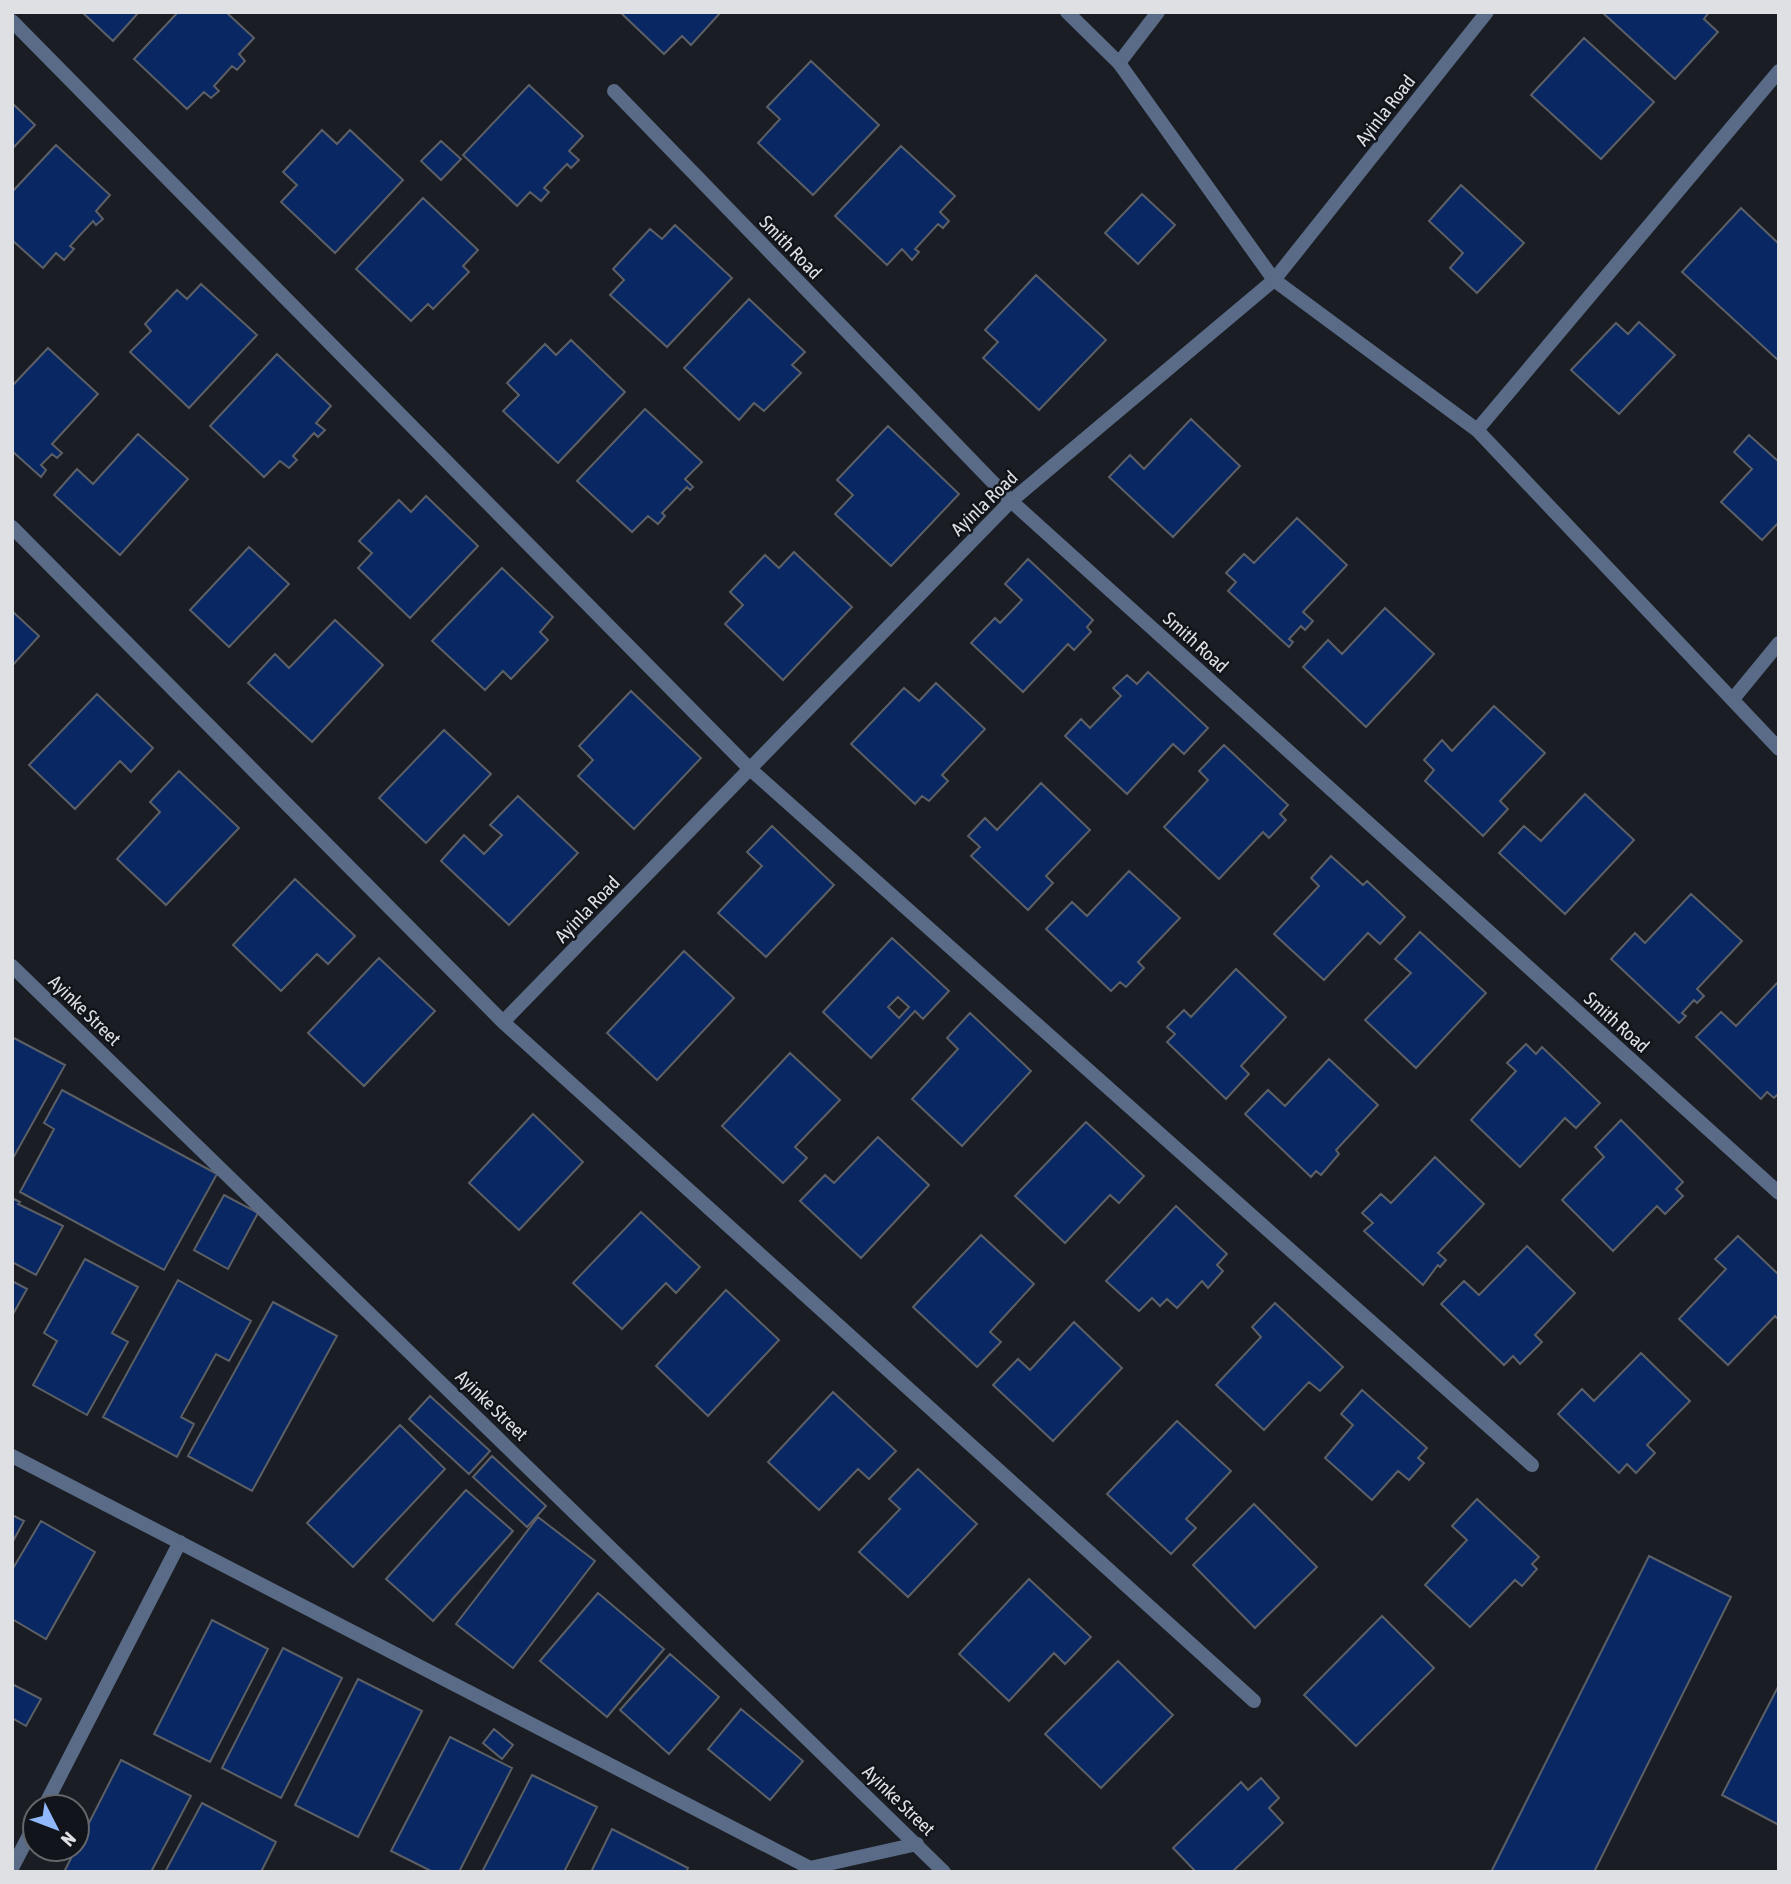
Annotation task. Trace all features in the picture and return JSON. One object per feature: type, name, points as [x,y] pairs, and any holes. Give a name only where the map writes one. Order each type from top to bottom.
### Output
[{"type":"street","points":[[1067,12],[1119,63],[1274,281],[1477,430],[1779,749]]},
{"type":"street","points":[[1119,63],[1158,12]]},
{"type":"street","name":"Ayinla Road","points":[[503,1022],[1011,501],[1274,281],[1487,12]]},
{"type":"street","points":[[12,21],[750,769],[1532,1465]]},
{"type":"street","points":[[1477,430],[1779,71]]},
{"type":"street","name":"Smith Road","points":[[614,92],[1011,501],[1779,1193]]},
{"type":"street","points":[[12,527],[503,1022],[1254,1701]]},
{"type":"street","points":[[1732,699],[1779,643]]},
{"type":"street","name":"Ayinke Street","points":[[12,966],[944,1872]]},
{"type":"street","points":[[12,1456],[810,1868],[917,1844]]},
{"type":"street","points":[[51,1793],[180,1542]]},
{"type":"street","points":[[12,1868],[21,1851]]},
{"type":"building","points":[[82,12],[139,12],[113,41]]},
{"type":"building","points":[[178,12],[226,12],[254,38],[239,54],[245,61],[237,70],[232,66],[214,86],[219,91],[211,98],[204,92],[187,109],[134,59]]},
{"type":"building","points":[[620,12],[721,12],[691,45],[682,36],[664,54]]},
{"type":"building","points":[[1709,12],[1704,19],[1718,32],[1675,79],[1603,13]]},
{"type":"building","points":[[1584,38],[1654,102],[1601,159],[1531,95]]},
{"type":"building","points":[[811,61],[879,125],[813,195],[758,143],[780,119],[767,107]]},
{"type":"building","points":[[529,85],[583,136],[569,151],[579,160],[571,168],[567,164],[544,188],[549,192],[541,201],[530,192],[517,206],[463,155]]},
{"type":"building","points":[[12,103],[35,125],[12,149]]},
{"type":"building","points":[[322,130],[337,144],[350,130],[403,180],[335,253],[281,202],[297,185],[283,172]]},
{"type":"building","points":[[441,141],[461,159],[441,180],[421,161]]},
{"type":"building","points":[[56,145],[110,195],[96,211],[103,219],[96,225],[93,221],[70,246],[74,249],[64,260],[56,253],[43,268],[12,240],[12,192]]},
{"type":"building","points":[[901,146],[955,196],[940,212],[949,221],[943,228],[938,224],[915,249],[919,252],[912,260],[902,249],[887,265],[835,216]]},
{"type":"building","points":[[1461,185],[1524,243],[1477,293],[1450,268],[1463,253],[1429,221]]},
{"type":"building","points":[[1142,194],[1175,225],[1138,264],[1105,233]]},
{"type":"building","points":[[423,198],[478,250],[463,266],[469,272],[433,309],[428,304],[411,321],[356,269]]},
{"type":"building","points":[[1741,208],[1779,244],[1779,361],[1682,272]]},
{"type":"building","points":[[675,225],[732,278],[667,347],[610,295],[624,280],[613,269],[650,229],[662,239]]},
{"type":"building","points":[[1036,275],[1106,340],[1039,410],[983,358],[998,342],[985,330]]},
{"type":"building","points":[[201,284],[257,335],[189,408],[130,352],[151,331],[145,324],[177,290],[187,299]]},
{"type":"building","points":[[749,299],[805,352],[792,365],[801,373],[764,411],[754,403],[739,420],[684,368]]},
{"type":"building","points":[[1639,322],[1675,355],[1619,414],[1571,370],[1616,323],[1628,334]]},
{"type":"building","points":[[571,340],[625,392],[558,463],[503,411],[519,395],[507,383],[545,344],[556,355]]},
{"type":"building","points":[[48,348],[98,394],[52,444],[62,453],[57,458],[52,454],[41,465],[46,470],[41,477],[12,451],[12,386]]},
{"type":"building","points":[[277,354],[331,406],[316,423],[325,430],[318,437],[314,433],[293,456],[297,460],[289,468],[280,461],[264,477],[210,426]]},
{"type":"building","points":[[645,409],[702,462],[685,479],[693,487],[690,490],[687,487],[662,513],[665,516],[658,524],[648,516],[632,532],[577,481]]},
{"type":"building","points":[[1191,419],[1240,466],[1173,537],[1109,477],[1130,455],[1144,469]]},
{"type":"building","points":[[888,426],[959,494],[891,566],[835,514],[853,495],[837,480]]},
{"type":"building","points":[[138,434],[188,479],[120,555],[54,495],[77,469],[93,484]]},
{"type":"building","points":[[1749,435],[1779,462],[1779,522],[1762,540],[1721,502],[1752,469],[1734,452]]},
{"type":"building","points":[[426,496],[478,546],[410,618],[358,568],[372,553],[359,541],[399,500],[411,512]]},
{"type":"building","points":[[1297,518],[1347,565],[1303,612],[1313,621],[1305,630],[1301,626],[1289,639],[1293,642],[1289,647],[1228,591],[1236,582],[1226,573],[1244,554],[1254,563]]},
{"type":"building","points":[[249,547],[289,584],[229,647],[190,610]]},
{"type":"building","points":[[794,552],[852,607],[783,680],[725,624],[743,605],[730,592],[765,555],[779,568]]},
{"type":"building","points":[[1028,559],[1093,620],[1087,627],[1091,632],[1074,650],[1068,644],[1023,692],[971,643],[995,618],[1000,623],[1022,600],[1005,584]]},
{"type":"building","points":[[502,568],[553,617],[540,632],[548,640],[511,679],[503,671],[485,690],[432,641]]},
{"type":"building","points":[[1385,608],[1434,654],[1366,727],[1303,667],[1328,640],[1342,654]]},
{"type":"building","points":[[12,611],[39,636],[12,666]]},
{"type":"building","points":[[335,620],[383,665],[312,742],[248,683],[275,654],[289,668]]},
{"type":"building","points":[[1148,672],[1208,728],[1184,754],[1173,744],[1127,794],[1065,736],[1081,719],[1090,728],[1121,696],[1113,688],[1127,675],[1137,684]]},
{"type":"building","points":[[936,683],[985,729],[942,775],[948,781],[929,801],[922,796],[915,804],[851,744],[904,688],[919,701]]},
{"type":"building","points":[[631,691],[701,758],[634,829],[578,776],[593,760],[579,746]]},
{"type":"building","points":[[97,694],[153,748],[131,772],[120,761],[75,809],[29,765]]},
{"type":"building","points":[[1494,706],[1545,753],[1500,801],[1508,809],[1483,836],[1425,781],[1434,770],[1424,760],[1442,740],[1452,751]]},
{"type":"building","points":[[444,730],[491,774],[426,843],[379,798]]},
{"type":"building","points":[[1224,745],[1288,805],[1280,814],[1286,820],[1269,838],[1263,832],[1219,879],[1164,827],[1208,780],[1199,771]]},
{"type":"building","points":[[179,771],[239,828],[166,905],[117,859],[160,812],[150,802]]},
{"type":"building","points":[[1041,783],[1090,830],[1046,876],[1053,883],[1028,910],[971,856],[980,847],[968,836],[985,818],[997,830]]},
{"type":"building","points":[[1585,794],[1634,840],[1565,914],[1499,853],[1524,826],[1541,841]]},
{"type":"building","points":[[518,796],[578,853],[509,925],[441,861],[464,835],[484,854],[502,835],[490,825]]},
{"type":"building","points":[[772,826],[834,885],[766,957],[718,913],[762,866],[747,852]]},
{"type":"building","points":[[1331,856],[1363,885],[1367,881],[1405,917],[1380,944],[1368,933],[1324,980],[1274,934],[1319,886],[1311,878]]},
{"type":"building","points":[[1129,871],[1180,918],[1138,962],[1144,968],[1126,987],[1120,982],[1111,991],[1046,929],[1072,902],[1087,916]]},
{"type":"building","points":[[295,879],[355,936],[328,964],[317,954],[281,991],[233,945]]},
{"type":"building","points":[[1691,894],[1742,941],[1697,989],[1704,996],[1697,1003],[1694,1000],[1682,1013],[1686,1016],[1679,1023],[1611,959],[1635,933],[1645,943]]},
{"type":"building","points":[[1420,932],[1486,993],[1416,1068],[1365,1020],[1411,973],[1395,959]]},
{"type":"building","points":[[892,938],[949,991],[923,1019],[915,1011],[871,1058],[823,1012]],"holes":[[[898,997],[909,1007],[899,1018],[888,1007]]]},
{"type":"building","points":[[684,951],[734,998],[657,1080],[607,1033]]},
{"type":"building","points":[[379,958],[435,1011],[364,1086],[308,1033]]},
{"type":"building","points":[[1236,969],[1286,1017],[1241,1066],[1249,1074],[1226,1099],[1167,1042],[1175,1034],[1167,1027],[1184,1010],[1191,1017]]},
{"type":"building","points":[[1779,981],[1779,1093],[1774,1098],[1767,1092],[1761,1099],[1696,1037],[1721,1012],[1736,1026]]},
{"type":"building","points":[[970,1013],[1031,1071],[962,1146],[912,1099],[958,1049],[947,1038]]},
{"type":"building","points":[[12,1037],[65,1065],[12,1160]]},
{"type":"building","points":[[1526,1044],[1536,1054],[1542,1047],[1600,1103],[1576,1128],[1565,1118],[1520,1167],[1471,1120],[1516,1071],[1507,1063]]},
{"type":"building","points":[[790,1053],[840,1100],[795,1147],[807,1158],[783,1183],[722,1126]]},
{"type":"building","points":[[1329,1059],[1378,1105],[1336,1150],[1339,1154],[1321,1175],[1316,1171],[1311,1177],[1245,1114],[1268,1090],[1285,1106]]},
{"type":"building","points":[[62,1090],[217,1174],[164,1270],[20,1192],[54,1129],[44,1123]]},
{"type":"building","points":[[533,1114],[583,1162],[519,1230],[469,1183]]},
{"type":"building","points":[[1621,1120],[1683,1182],[1676,1189],[1683,1196],[1665,1214],[1657,1206],[1613,1251],[1562,1200],[1604,1157],[1595,1147]]},
{"type":"building","points":[[1086,1122],[1144,1176],[1119,1203],[1110,1195],[1065,1243],[1015,1196]]},
{"type":"building","points":[[878,1137],[929,1185],[861,1258],[800,1201],[825,1175],[834,1183]]},
{"type":"building","points":[[1435,1157],[1484,1204],[1438,1253],[1446,1260],[1440,1267],[1438,1265],[1423,1285],[1364,1231],[1373,1223],[1362,1213],[1381,1194],[1391,1203]]},
{"type":"building","points":[[224,1195],[258,1213],[228,1269],[194,1250]]},
{"type":"building","points":[[12,1198],[20,1202],[18,1204],[63,1226],[36,1275],[12,1262]]},
{"type":"building","points":[[1176,1206],[1227,1254],[1217,1265],[1223,1271],[1208,1288],[1202,1281],[1177,1308],[1167,1299],[1160,1306],[1152,1298],[1139,1311],[1106,1281]]},
{"type":"building","points":[[641,1212],[700,1267],[676,1293],[666,1283],[622,1329],[573,1283]]},
{"type":"building","points":[[981,1235],[1034,1284],[990,1332],[1001,1342],[977,1367],[913,1307]]},
{"type":"building","points":[[1738,1236],[1779,1275],[1779,1320],[1775,1316],[1728,1365],[1679,1319],[1726,1269],[1715,1259]]},
{"type":"building","points":[[1527,1246],[1575,1293],[1535,1335],[1542,1342],[1520,1364],[1513,1356],[1504,1365],[1441,1304],[1464,1281],[1479,1295]]},
{"type":"building","points":[[85,1259],[138,1287],[112,1333],[128,1342],[87,1415],[33,1385],[57,1341],[44,1333]]},
{"type":"building","points":[[178,1280],[251,1321],[229,1361],[216,1354],[181,1417],[194,1424],[177,1457],[103,1417]]},
{"type":"building","points":[[12,1281],[27,1289],[12,1316]]},
{"type":"building","points":[[726,1290],[779,1340],[708,1416],[656,1366]]},
{"type":"building","points":[[273,1302],[337,1336],[252,1491],[188,1456]]},
{"type":"building","points":[[1275,1303],[1343,1367],[1320,1391],[1309,1382],[1264,1430],[1216,1385],[1261,1337],[1252,1327]]},
{"type":"building","points":[[1074,1322],[1122,1368],[1053,1441],[993,1385],[1018,1359],[1030,1370]]},
{"type":"building","points":[[1641,1353],[1690,1401],[1647,1445],[1655,1453],[1636,1473],[1627,1464],[1619,1473],[1558,1414],[1582,1389],[1594,1401]]},
{"type":"building","points":[[1362,1390],[1427,1448],[1418,1458],[1424,1463],[1409,1480],[1398,1471],[1372,1500],[1325,1458],[1353,1425],[1341,1414]]},
{"type":"building","points":[[833,1392],[896,1451],[869,1479],[858,1469],[819,1510],[768,1462]]},
{"type":"building","points":[[430,1396],[490,1451],[469,1474],[409,1419]]},
{"type":"building","points":[[1177,1421],[1231,1471],[1186,1519],[1196,1528],[1171,1554],[1107,1494]]},
{"type":"building","points":[[400,1425],[445,1469],[353,1567],[307,1523]]},
{"type":"building","points":[[492,1456],[546,1506],[527,1527],[473,1477]]},
{"type":"building","points":[[918,1469],[977,1524],[908,1597],[859,1552],[900,1509],[889,1499]]},
{"type":"building","points":[[466,1490],[513,1531],[433,1621],[386,1579]]},
{"type":"building","points":[[1477,1499],[1539,1557],[1532,1564],[1537,1569],[1522,1586],[1515,1580],[1470,1627],[1425,1585],[1467,1540],[1452,1526]]},
{"type":"building","points":[[1254,1504],[1317,1567],[1255,1628],[1193,1565]]},
{"type":"building","points":[[12,1515],[24,1521],[12,1543]]},
{"type":"building","points":[[538,1517],[595,1561],[513,1668],[456,1624]]},
{"type":"building","points":[[41,1521],[95,1552],[46,1639],[12,1619],[12,1570]]},
{"type":"building","points":[[1649,1556],[1731,1597],[1594,1872],[1491,1872]]},
{"type":"building","points":[[1029,1579],[1091,1637],[1065,1664],[1054,1653],[1009,1701],[959,1654]]},
{"type":"building","points":[[598,1593],[664,1649],[607,1717],[540,1661]]},
{"type":"building","points":[[1382,1616],[1434,1668],[1356,1746],[1304,1695]]},
{"type":"building","points":[[212,1620],[268,1649],[210,1762],[154,1734]]},
{"type":"building","points":[[283,1648],[342,1678],[281,1798],[222,1768]]},
{"type":"building","points":[[670,1654],[719,1697],[669,1754],[620,1710]]},
{"type":"building","points":[[1118,1661],[1173,1715],[1101,1788],[1045,1734]]},
{"type":"building","points":[[358,1679],[422,1711],[358,1837],[295,1805]]},
{"type":"building","points":[[12,1684],[41,1699],[26,1726],[12,1718]]},
{"type":"building","points":[[1779,1685],[1779,1825],[1722,1795]]},
{"type":"building","points":[[741,1709],[803,1761],[770,1800],[708,1749]]},
{"type":"building","points":[[494,1729],[513,1745],[502,1759],[483,1743]]},
{"type":"building","points":[[450,1737],[512,1768],[459,1872],[433,1872],[391,1851]]},
{"type":"building","points":[[121,1760],[191,1796],[151,1872],[64,1872],[69,1863],[91,1863],[91,1819]]},
{"type":"building","points":[[532,1775],[597,1807],[564,1872],[482,1872]]},
{"type":"building","points":[[1261,1778],[1279,1798],[1269,1808],[1283,1823],[1232,1872],[1196,1872],[1173,1848],[1241,1782],[1248,1790]]},
{"type":"building","points":[[202,1803],[276,1842],[261,1872],[165,1872]]},
{"type":"building","points":[[612,1829],[688,1868],[686,1872],[591,1872]]}]
